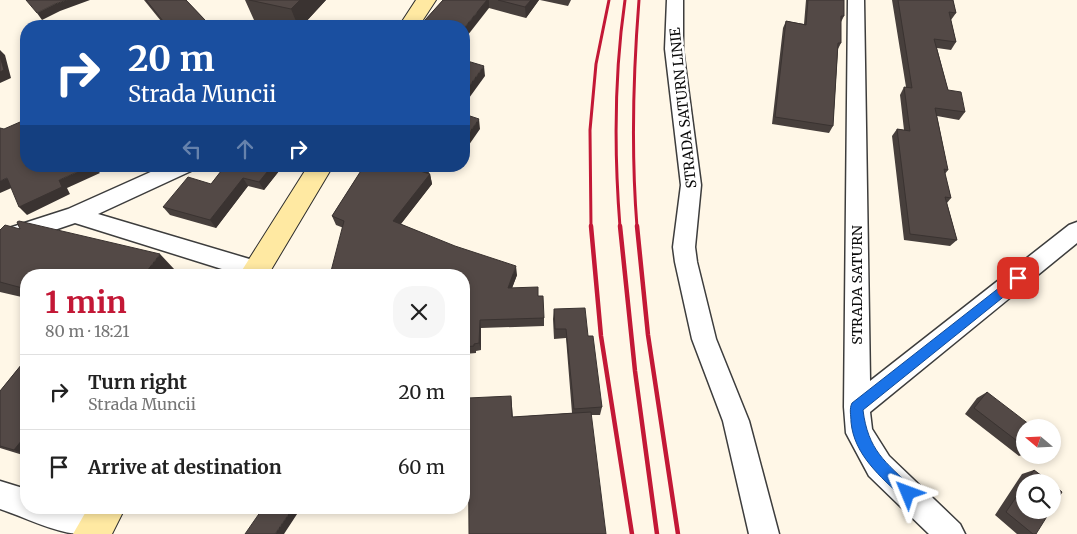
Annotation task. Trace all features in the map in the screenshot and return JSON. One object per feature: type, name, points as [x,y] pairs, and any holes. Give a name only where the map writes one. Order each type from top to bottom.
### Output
[{"type":"main road","points":[[413,20],[426,0]]},
{"type":"main road","points":[[257,269],[317,172]]},
{"type":"street","name":"STRADA SATURN LINIE","points":[[676,0],[674,48],[691,185],[691,198],[685,230],[686,262],[704,339],[736,421],[764,534]]},
{"type":"street","name":"STRADA SATURN","points":[[856,0],[857,407],[859,433],[879,466],[950,534]]},
{"type":"street","points":[[0,248],[17,234],[76,215],[171,172]]},
{"type":"street","points":[[76,215],[242,269]]},
{"type":"street","points":[[857,407],[1077,231]]},
{"type":"street","points":[[0,495],[20,501]]},
{"type":"street","points":[[65,514],[99,522]]},
{"type":"building","points":[[26,0],[67,0],[37,13]]},
{"type":"building","points":[[146,0],[186,0],[205,20],[162,20]]},
{"type":"building","points":[[249,0],[300,0],[291,9]]},
{"type":"building","points":[[443,0],[487,0],[470,21],[425,20]]},
{"type":"building","points":[[498,0],[531,0],[525,7]]},
{"type":"building","points":[[808,0],[844,0],[844,16],[841,16],[841,43],[838,43],[833,126],[775,117],[786,21],[806,25]]},
{"type":"building","points":[[898,0],[953,0],[956,13],[949,12],[956,42],[934,39],[948,90],[961,92],[965,112],[935,108],[948,170],[944,169],[951,198],[945,197],[957,240],[910,234],[897,129],[910,131],[904,87],[912,88]]},
{"type":"building","points":[[0,56],[4,70],[0,72]]},
{"type":"building","points":[[470,62],[484,66],[470,85]]},
{"type":"building","points":[[470,116],[479,119],[470,132]]},
{"type":"building","points":[[20,122],[20,172],[77,172],[59,180],[62,187],[19,207],[7,178],[0,181],[0,128],[4,129]]},
{"type":"building","points":[[220,172],[267,172],[259,182],[243,178],[210,220],[163,207],[188,177],[211,184]]},
{"type":"building","points":[[360,172],[423,172],[430,174],[393,221],[455,246],[516,266],[508,288],[538,287],[538,296],[543,296],[544,318],[480,320],[479,343],[470,346],[470,269],[332,269],[344,221],[332,216]]},
{"type":"building","points":[[17,222],[160,254],[149,269],[20,269],[20,287],[0,282],[0,230],[5,225],[20,229]]},
{"type":"building","points":[[585,308],[588,336],[593,336],[602,407],[574,409],[566,329],[555,329],[554,309]]},
{"type":"building","points":[[20,366],[20,442],[14,450],[0,446],[0,391]]},
{"type":"building","points":[[987,392],[1022,419],[1016,419],[1016,440],[974,408]]},
{"type":"building","points":[[511,396],[512,417],[591,412],[606,534],[469,534],[470,398]]},
{"type":"building","points":[[1034,470],[1039,474],[1031,474]]},
{"type":"building","points":[[1016,497],[1016,519],[1045,519],[1036,534],[1033,534],[1006,512]]},
{"type":"building","points":[[259,514],[289,514],[275,534],[245,534]]},
{"type":"railway","points":[[591,227],[590,130],[596,64],[609,0]]},
{"type":"railway","points":[[620,227],[616,114],[621,28],[625,0]]},
{"type":"railway","points":[[637,227],[634,114],[639,0]]},
{"type":"railway","points":[[591,226],[601,336],[632,534]]},
{"type":"railway","points":[[620,226],[635,371],[657,534]]},
{"type":"railway","points":[[637,226],[648,335],[678,534]]},
{"type":"route","points":[[908,493],[879,466],[867,449],[859,433],[857,407],[1018,278]]}]
